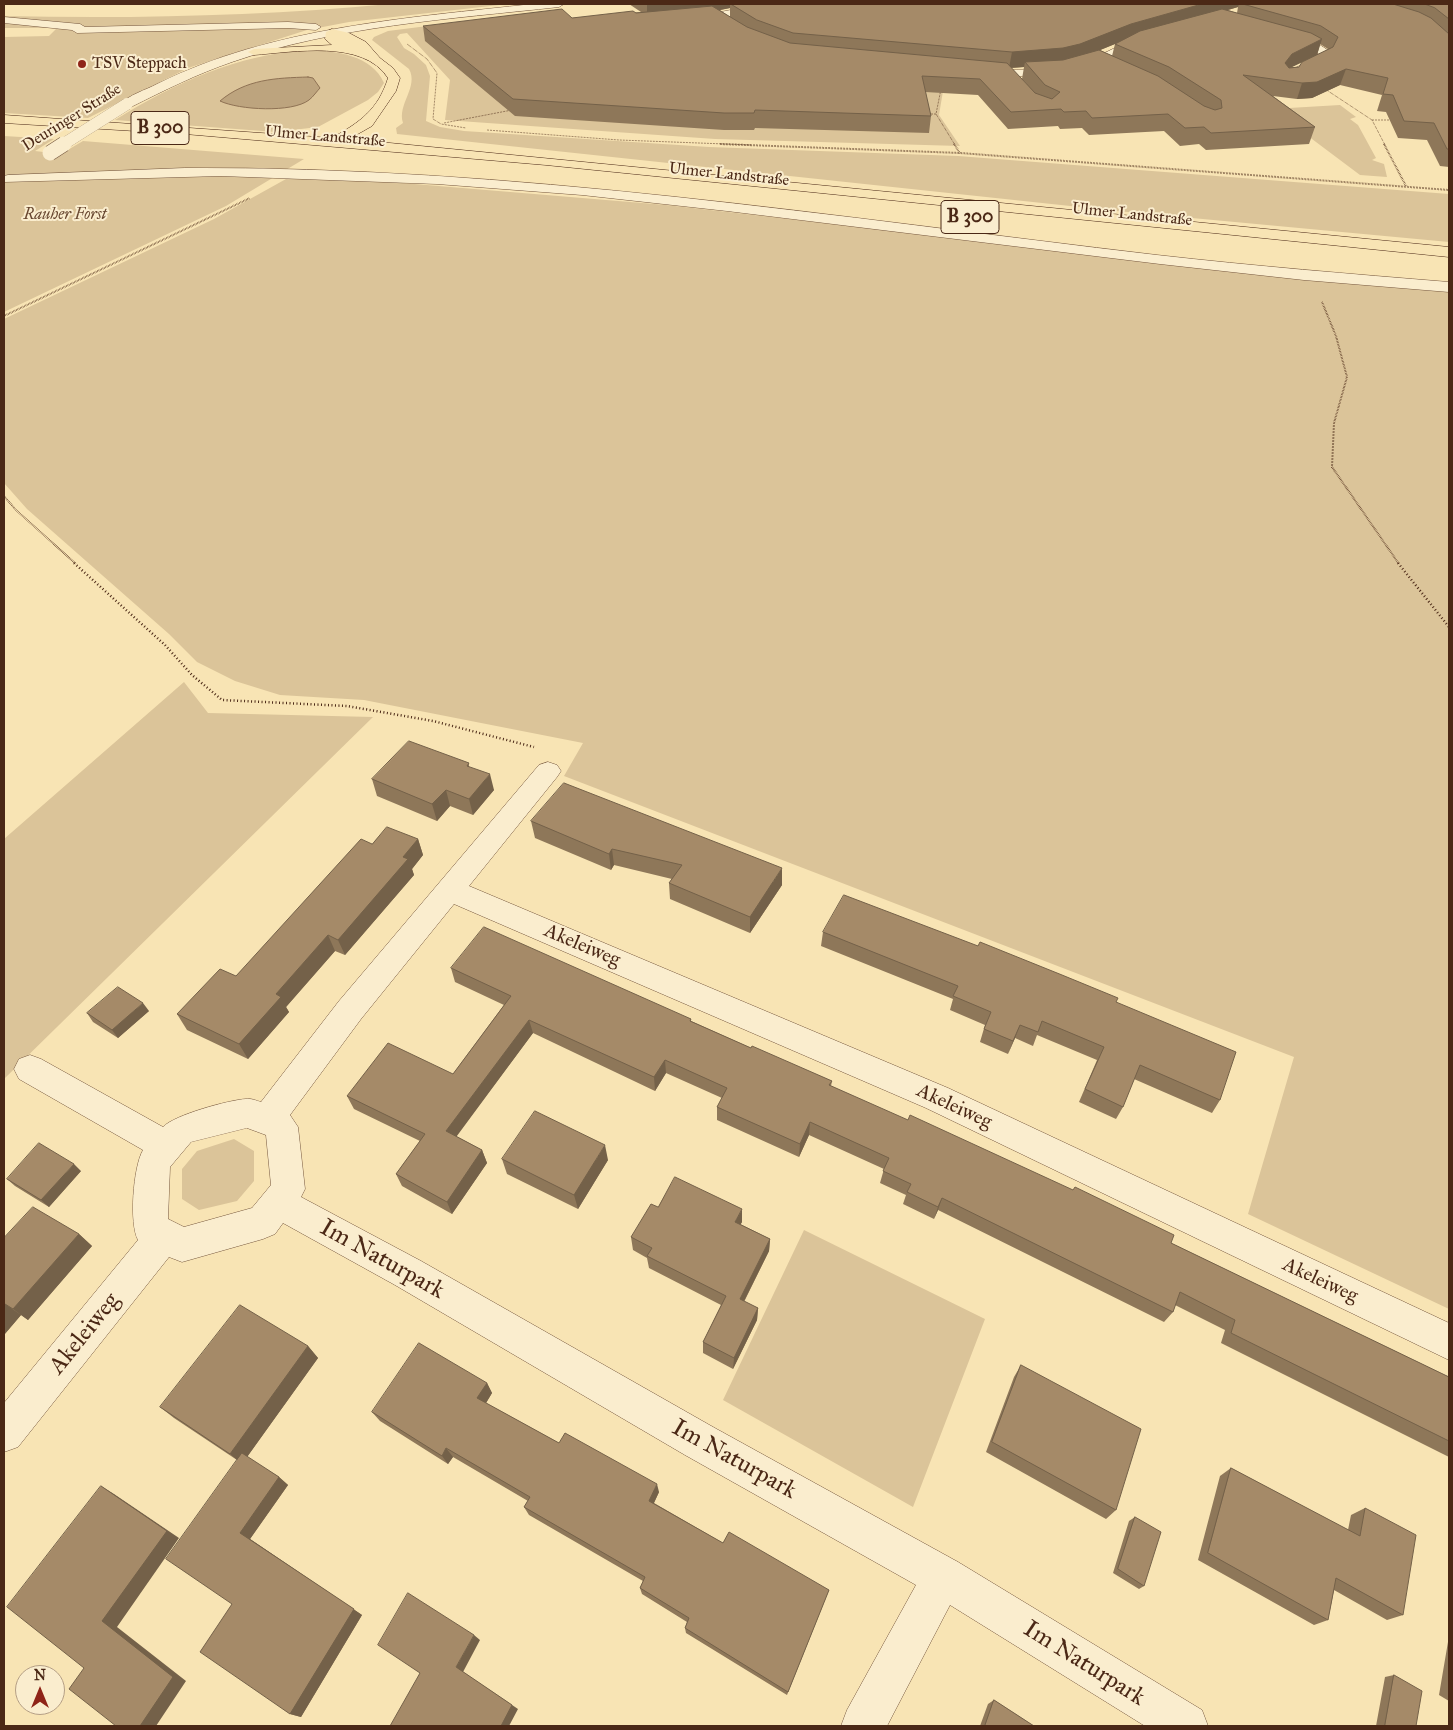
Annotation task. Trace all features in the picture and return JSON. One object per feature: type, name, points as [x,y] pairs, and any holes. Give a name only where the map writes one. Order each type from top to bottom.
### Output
[{"type":"main road","points":[[310,154],[338,142],[367,123],[394,84],[394,78],[386,66],[375,59],[344,48],[331,39],[328,31]]},
{"type":"main road","points":[[328,31],[349,36],[370,51],[375,59]]},
{"type":"main road","points":[[254,52],[308,48],[344,48]]},
{"type":"main road","points":[[360,111],[384,98]]},
{"type":"main road","name":"Ulmer Landstraße","points":[[4,119],[451,151],[1054,215],[1449,252]]},
{"type":"main road","points":[[367,123],[381,135],[395,140],[451,151]]},
{"type":"main road","points":[[310,154],[317,140],[329,130]]},
{"type":"main road","name":"Ulmer Landstraße","points":[[4,131],[358,158]]},
{"type":"main road","name":"Ulmer Landstraße","points":[[463,168],[648,184],[1277,248],[1449,262]]},
{"type":"street","points":[[4,20],[80,27],[77,30],[288,25],[328,31],[528,5],[559,4]]},
{"type":"street","points":[[680,18],[722,21],[777,4]]},
{"type":"street","name":"Deuringer Straße","points":[[6,180],[127,104],[185,75],[254,52],[328,31]]},
{"type":"street","points":[[1296,41],[1317,33]]},
{"type":"street","points":[[1273,34],[1323,50],[1325,57],[1292,74],[1288,79]]},
{"type":"street","points":[[945,69],[1009,74],[1060,70],[1097,60],[1126,45],[1160,35]]},
{"type":"street","points":[[1097,60],[1110,65]]},
{"type":"street","points":[[1009,74],[1018,84]]},
{"type":"street","points":[[6,180],[108,173],[294,173],[471,183],[601,193],[949,233],[1136,257],[1449,287]]},
{"type":"street","points":[[268,1119],[350,1010],[548,771]]},
{"type":"street","name":"Akeleiweg","points":[[450,890],[937,1098],[1449,1342]]},
{"type":"street","points":[[30,1069],[167,1146]]},
{"type":"street","points":[[247,1113],[268,1119],[282,1127],[288,1189],[263,1222],[182,1244],[150,1228],[154,1162],[181,1130],[247,1113]]},
{"type":"street","name":"Im Naturpark","points":[[277,1202],[408,1274],[690,1436],[943,1577],[1186,1726]]},
{"type":"street","name":"Akeleiweg","points":[[4,1433],[165,1235]]},
{"type":"street","points":[[863,1726],[943,1577]]},
{"type":"path","points":[[405,38],[407,46],[427,59],[437,73],[433,119],[441,124],[469,129]]},
{"type":"path","points":[[945,69],[936,114],[960,154]]},
{"type":"path","points":[[1324,88],[1372,120],[1407,187]]},
{"type":"path","points":[[441,124],[515,110]]},
{"type":"path","points":[[927,114],[936,114]]},
{"type":"path","points":[[1372,120],[1399,120]]},
{"type":"path","points":[[479,130],[628,140],[960,154],[1449,190]]},
{"type":"path","points":[[4,316],[231,209],[294,173]]},
{"type":"path","points":[[1310,275],[1336,336],[1347,377],[1334,423],[1332,467],[1396,559],[1442,621],[1449,627]]},
{"type":"path","points":[[4,496],[15,509],[166,645],[192,675],[222,700],[347,706],[433,721],[539,748],[560,756],[548,771]]},
{"type":"green space","points":[[389,4],[508,4],[349,22],[307,30],[188,68],[88,118],[4,113],[4,37],[49,36],[57,28],[4,28],[4,16],[197,16]]},
{"type":"green space","points":[[538,12],[943,91],[939,115],[960,146],[715,139],[445,120],[450,80],[407,33],[400,34],[397,37],[404,48],[426,65],[430,76],[426,121],[440,127],[464,131],[709,147],[958,156],[1449,194],[1449,242],[1117,211],[397,134],[396,128],[403,123],[403,109],[410,89],[411,76],[409,69],[372,40],[374,37],[388,31]]},
{"type":"green space","points":[[309,50],[352,56],[371,66],[384,83],[378,92],[368,100],[318,127],[276,132],[115,120],[160,94],[232,64],[257,57]]},
{"type":"green space","points":[[1340,105],[1356,117],[1350,119],[1358,125],[1376,158],[1372,160],[1384,164],[1387,177],[1360,175],[1272,109]]},
{"type":"green space","name":"Rauher Forst","points":[[4,136],[54,139],[35,151],[61,154],[83,141],[304,159],[226,206],[4,312]]},
{"type":"green space","points":[[295,174],[666,205],[1308,278],[1449,291],[1449,1309],[1248,1214],[1294,1057],[564,776],[583,743],[364,700],[280,695],[235,681],[197,662],[169,634],[27,509],[4,483],[4,319],[214,219]]},
{"type":"green space","points":[[184,682],[208,713],[373,717],[4,1079],[4,839]]},
{"type":"green space","points":[[234,1139],[254,1151],[254,1181],[237,1201],[199,1210],[182,1199],[182,1169],[197,1151]]},
{"type":"green space","points":[[804,1230],[985,1319],[913,1507],[723,1400]]},
{"type":"shaded area","points":[[313,78],[320,88],[310,99],[291,107],[252,108],[220,101],[240,88],[262,81]]},
{"type":"building","points":[[731,4],[1202,4],[1131,24],[1080,44],[1063,48],[1012,52],[793,33],[757,20]]},
{"type":"building","points":[[1243,4],[1393,4],[1431,18],[1449,34],[1449,149],[1447,149],[1434,123],[1404,121],[1393,95],[1383,94],[1388,78],[1346,69],[1317,82],[1302,83],[1243,75],[1315,127],[1211,133],[1204,127],[1185,128],[1168,114],[1092,118],[1086,111],[1064,112],[1061,109],[1011,112],[980,79],[922,76],[931,116],[755,110],[754,113],[724,113],[513,99],[423,26],[562,9],[572,18],[633,11],[636,13],[712,6],[747,27],[790,43],[1007,63],[1035,93],[1052,99],[1060,92],[1045,85],[1025,62],[1063,60],[1099,50],[1158,76],[1204,106],[1215,110],[1222,108],[1221,100],[1169,67],[1115,44],[1140,31],[1222,9],[1311,33],[1322,39],[1292,54],[1285,63],[1289,68],[1299,67],[1302,62],[1333,47],[1338,37],[1321,26]]},
{"type":"building","points":[[1425,4],[1449,4],[1449,19],[1435,8]]},
{"type":"building","points":[[409,741],[469,763],[467,766],[490,774],[469,799],[446,790],[432,804],[372,779]]},
{"type":"building","points":[[564,783],[782,868],[750,917],[669,883],[682,865],[612,849],[609,854],[531,821]]},
{"type":"building","points":[[387,827],[418,839],[403,857],[408,859],[338,940],[328,935],[276,994],[281,997],[239,1044],[177,1014],[220,969],[236,976],[361,839],[372,844]]},
{"type":"building","points":[[844,895],[978,946],[980,942],[1118,998],[1116,1002],[1236,1052],[1220,1100],[1140,1065],[1123,1107],[1085,1089],[1104,1047],[1042,1021],[1038,1032],[1020,1025],[1013,1041],[984,1029],[991,1012],[953,996],[958,986],[823,932]]},
{"type":"building","points":[[484,927],[691,1019],[690,1021],[751,1048],[752,1046],[832,1081],[829,1085],[908,1120],[910,1115],[1073,1190],[1075,1187],[1174,1235],[1171,1243],[1449,1377],[1449,1441],[1231,1333],[1235,1320],[1180,1292],[1173,1312],[942,1198],[938,1207],[907,1192],[911,1184],[883,1171],[889,1158],[810,1122],[800,1144],[717,1107],[727,1088],[665,1060],[654,1077],[529,1020],[446,1131],[482,1150],[447,1202],[396,1174],[425,1134],[347,1096],[388,1043],[453,1074],[511,996],[451,968]]},
{"type":"building","points":[[118,987],[143,1003],[112,1030],[87,1013]]},
{"type":"building","points":[[535,1111],[605,1145],[574,1195],[502,1159]]},
{"type":"building","points":[[39,1143],[74,1164],[41,1200],[7,1179]]},
{"type":"building","points":[[675,1177],[742,1209],[735,1222],[770,1239],[740,1299],[758,1308],[734,1358],[703,1342],[726,1296],[647,1256],[652,1248],[631,1237],[651,1204],[658,1207]]},
{"type":"building","points":[[33,1207],[79,1234],[13,1309],[5,1304],[4,1306],[4,1238]]},
{"type":"building","points":[[240,1305],[308,1346],[230,1454],[160,1407]]},
{"type":"building","points":[[419,1343],[487,1383],[477,1398],[559,1443],[565,1433],[657,1484],[649,1501],[723,1543],[729,1532],[829,1590],[788,1692],[685,1628],[689,1618],[640,1588],[645,1577],[524,1507],[530,1497],[446,1448],[442,1456],[372,1412]]},
{"type":"building","points":[[1021,1365],[1141,1429],[1116,1510],[992,1442]]},
{"type":"building","points":[[242,1453],[279,1477],[240,1533],[354,1609],[290,1714],[200,1652],[232,1604],[166,1559]]},
{"type":"building","points":[[1231,1468],[1360,1536],[1365,1508],[1416,1535],[1403,1615],[1336,1578],[1328,1620],[1208,1553]]},
{"type":"building","points":[[101,1486],[167,1531],[102,1621],[173,1677],[140,1726],[116,1726],[69,1689],[84,1668],[7,1607]]},
{"type":"building","points":[[1135,1517],[1161,1532],[1144,1586],[1118,1569]]},
{"type":"building","points":[[408,1593],[474,1635],[456,1667],[512,1705],[501,1726],[390,1726],[420,1673],[378,1645]]},
{"type":"building","points":[[1394,1675],[1422,1691],[1416,1726],[1385,1726]]},
{"type":"building","points":[[994,1700],[1034,1726],[985,1726]]},
{"type":"place","name":"TSV Steppach","points":[[82,64]]}]
